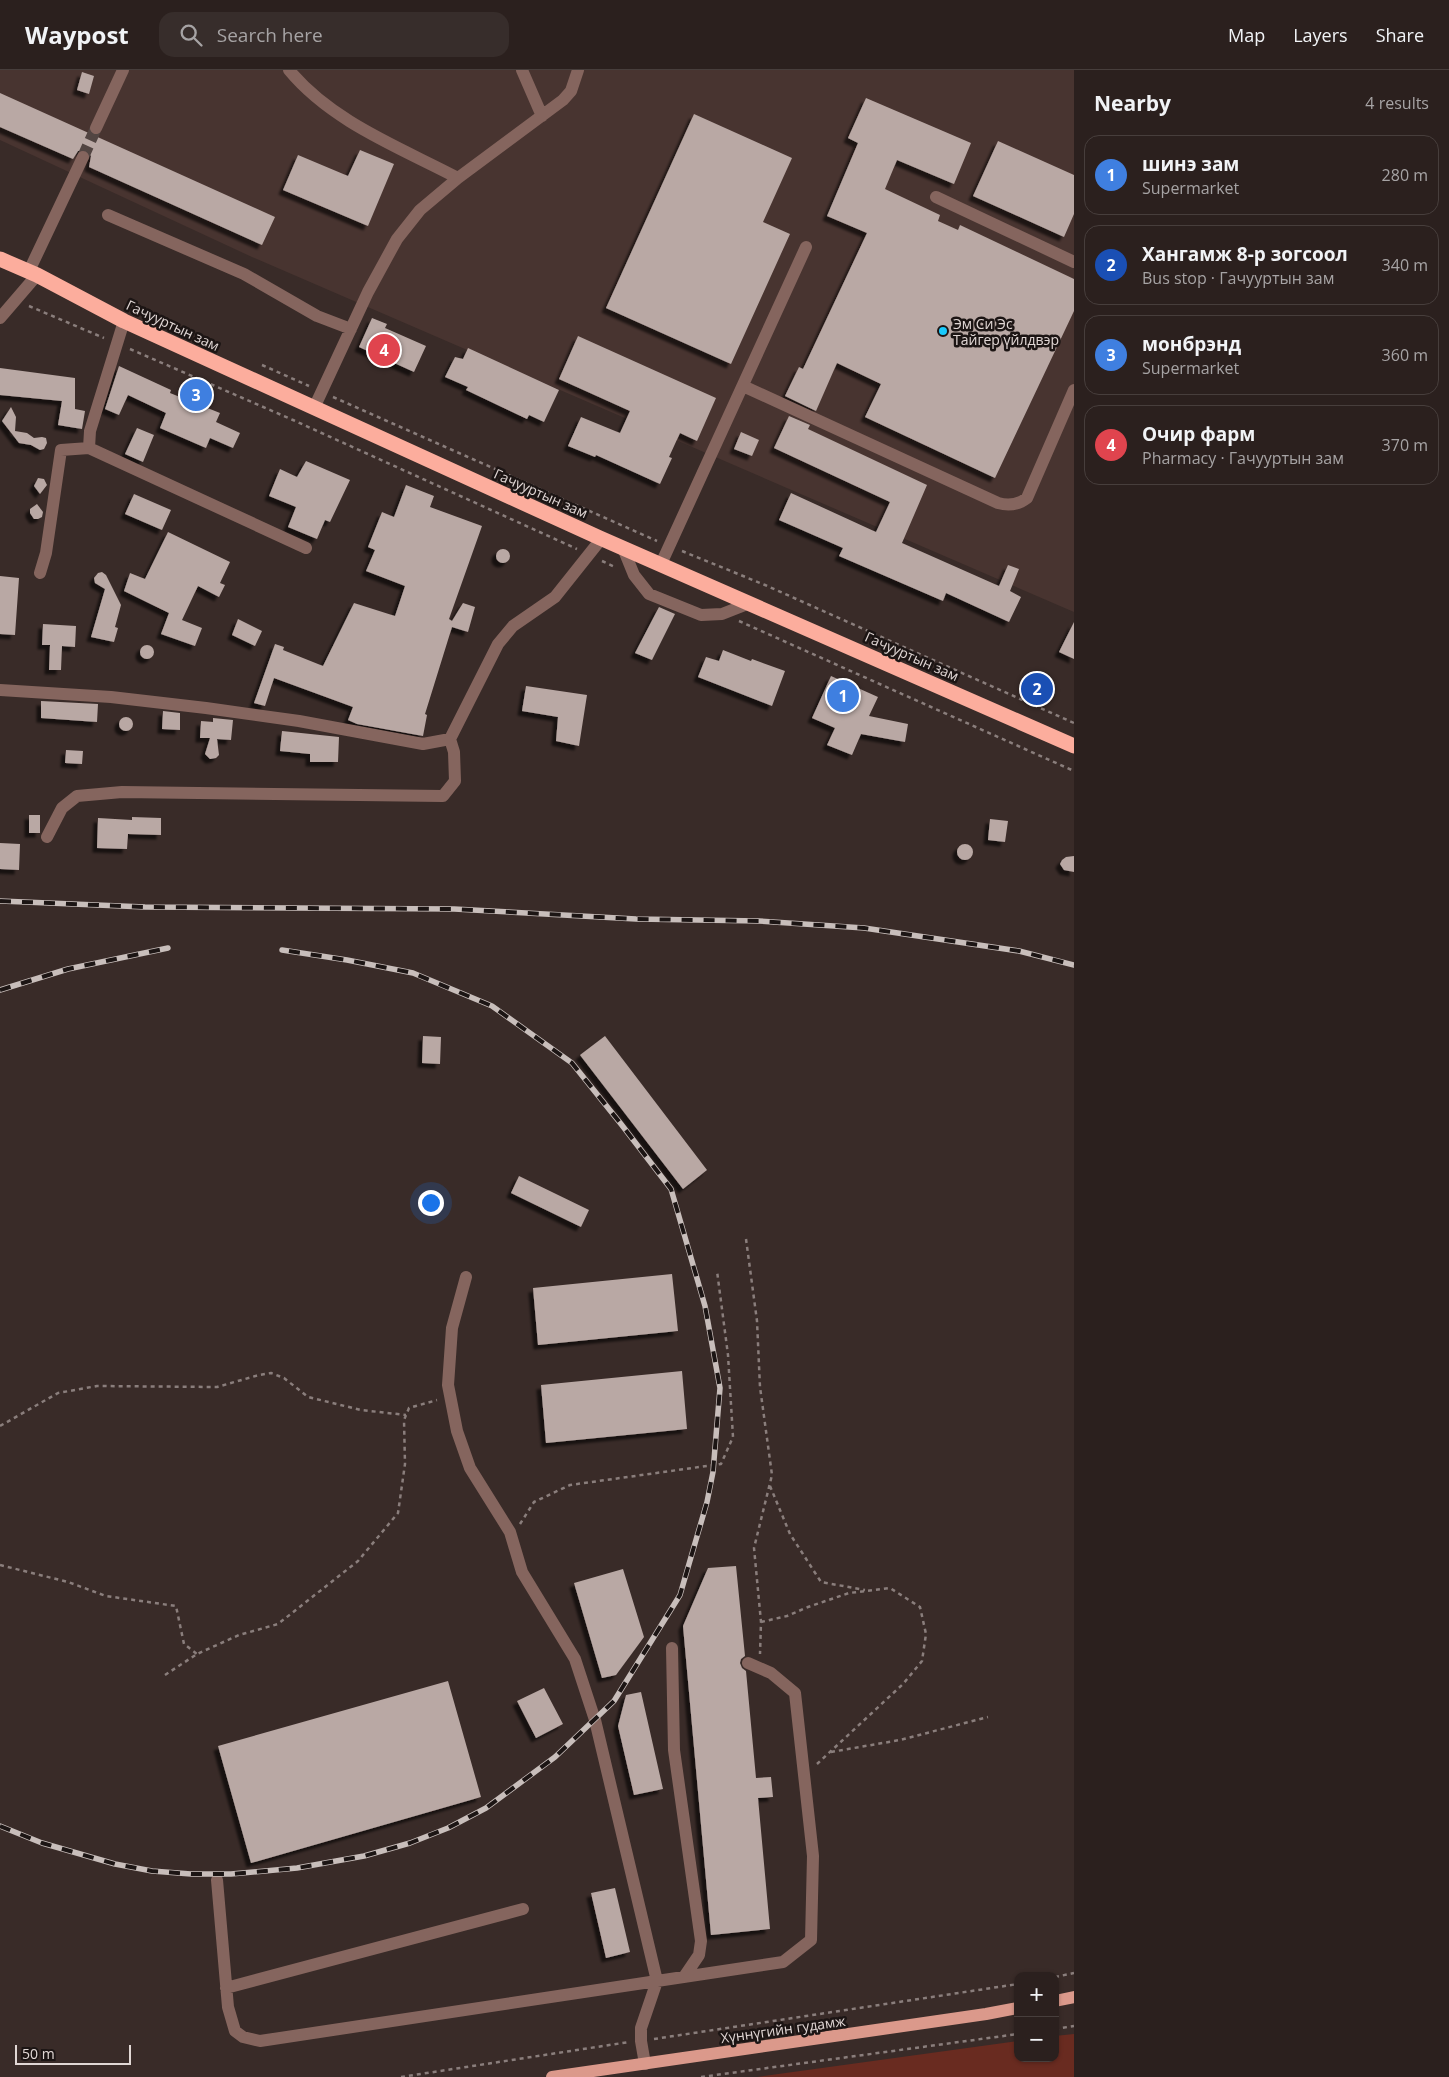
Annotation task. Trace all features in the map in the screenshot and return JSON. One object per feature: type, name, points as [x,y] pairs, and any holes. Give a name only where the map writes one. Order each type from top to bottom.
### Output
[{"type":"highway","name":"Гачууртын зам","points":[[0,259],[33,273],[124,321],[600,538],[750,602],[1074,746]]},
{"type":"main road","points":[[1059,2000],[1074,1996]]},
{"type":"main road","name":"Хүннүгийн гудамж","points":[[552,2077],[1014,2009]]},
{"type":"street","points":[[96,128],[123,70]]},
{"type":"street","points":[[289,70],[299,82],[345,119],[458,178]]},
{"type":"street","points":[[510,70],[522,72],[542,116]]},
{"type":"street","points":[[314,408],[396,239],[420,210],[458,178],[563,100],[571,91],[578,70]]},
{"type":"street","points":[[0,318],[16,300],[33,273],[83,157]]},
{"type":"street","points":[[936,197],[1074,262]]},
{"type":"street","points":[[108,215],[244,274],[317,316],[351,329]]},
{"type":"street","points":[[661,564],[806,247]]},
{"type":"street","points":[[89,448],[90,431],[124,321]]},
{"type":"street","points":[[743,386],[998,503],[1007,505],[1020,503],[1027,498],[1074,390]]},
{"type":"street","points":[[40,573],[46,553],[61,450],[89,448],[306,548]]},
{"type":"street","points":[[48,837],[62,808],[77,796],[122,792],[443,796],[454,781],[454,752],[450,739],[498,644],[513,626],[555,597],[589,555],[600,538]]},
{"type":"street","points":[[623,548],[634,575],[649,594],[701,615],[722,614],[750,602]]},
{"type":"street","points":[[0,690],[111,697],[206,708],[299,721],[424,744],[450,739]]},
{"type":"street","points":[[466,1277],[452,1328],[448,1385],[457,1431],[470,1468],[510,1532],[522,1572],[575,1659],[595,1720],[657,1981],[641,2028],[645,2064]]},
{"type":"street","points":[[672,1648],[674,1750],[701,1941],[699,1955],[684,1977]]},
{"type":"street","points":[[217,1880],[228,2008],[235,2031],[243,2037],[260,2040],[783,1962],[811,1940],[813,1856],[796,1693],[771,1672],[748,1663]]},
{"type":"street","points":[[226,1988],[523,1909]]},
{"type":"path","points":[[16,300],[302,424],[634,575]]},
{"type":"path","points":[[258,364],[669,546],[765,585],[1074,723]]},
{"type":"path","points":[[722,614],[1074,771]]},
{"type":"path","points":[[746,1239],[757,1320],[760,1387],[772,1475],[754,1548],[761,1622],[760,1668]]},
{"type":"path","points":[[512,1538],[534,1502],[570,1484],[722,1464],[733,1437],[728,1355],[717,1271]]},
{"type":"path","points":[[0,1426],[58,1393],[98,1386],[217,1387],[259,1375],[271,1374],[284,1378],[308,1397],[361,1410],[406,1415]]},
{"type":"path","points":[[165,1675],[197,1654],[239,1634],[278,1624],[358,1562],[398,1513],[405,1464],[404,1420],[409,1408],[450,1396]]},
{"type":"path","points":[[770,1486],[790,1534],[821,1582],[869,1591]]},
{"type":"path","points":[[0,1565],[68,1582],[106,1596],[176,1606],[184,1644],[197,1654]]},
{"type":"path","points":[[761,1622],[787,1616],[849,1594],[890,1588],[920,1607],[926,1634],[922,1661],[904,1684],[805,1775]]},
{"type":"path","points":[[829,1753],[900,1740],[988,1717]]},
{"type":"path","points":[[1059,1976],[1074,1973]]},
{"type":"path","points":[[400,2077],[1014,1985]]},
{"type":"path","points":[[1059,2028],[1074,2026]]},
{"type":"path","points":[[701,2077],[1014,2035]]},
{"type":"shaded area","points":[[0,70],[1074,70],[1074,612],[252,257],[0,140]]},
{"type":"shaded area","points":[[1074,2034],[1074,2077],[757,2077],[1014,2042],[1014,2062],[1059,2062],[1059,2036]]},
{"type":"building","points":[[82,72],[94,76],[89,94],[77,90]]},
{"type":"building","points":[[0,93],[275,217],[262,245],[89,167],[91,156],[86,150],[78,151],[73,159],[0,127]]},
{"type":"building","name":"Эм Си Эс Тайгер үйлдвэр","points":[[866,98],[971,143],[954,184],[897,160],[885,189],[940,215],[938,221],[958,230],[960,225],[1074,279],[1074,311],[995,478],[865,417],[881,384],[837,363],[816,411],[785,396],[799,367],[803,369],[867,233],[827,216],[858,143],[848,138]]},
{"type":"building","points":[[694,114],[792,158],[763,222],[790,234],[731,364],[606,308]]},
{"type":"building","points":[[998,141],[1074,175],[1074,214],[1064,237],[973,196]]},
{"type":"building","points":[[360,150],[394,164],[368,226],[283,190],[298,155],[348,176]]},
{"type":"building","points":[[372,318],[387,324],[385,328],[426,346],[414,372],[359,347]]},
{"type":"building","points":[[578,336],[716,398],[697,441],[680,433],[669,457],[672,458],[660,484],[596,455],[595,457],[568,446],[581,417],[620,433],[630,411],[559,379]]},
{"type":"building","points":[[468,348],[559,390],[544,422],[529,415],[527,419],[466,390],[468,387],[445,377],[455,357],[463,359]]},
{"type":"building","points":[[119,366],[171,390],[170,393],[220,413],[216,422],[240,433],[233,448],[210,438],[206,448],[160,428],[166,413],[128,395],[119,415],[105,409]]},
{"type":"building","points":[[0,368],[75,378],[75,409],[85,411],[82,429],[58,425],[62,401],[0,395]]},
{"type":"building","points":[[11,407],[16,417],[15,431],[27,433],[34,438],[46,438],[47,443],[44,449],[40,450],[31,445],[19,443],[2,421]]},
{"type":"building","points":[[789,416],[810,425],[808,429],[927,485],[902,543],[999,586],[1008,565],[1019,569],[1010,591],[1021,597],[1009,622],[946,593],[943,601],[839,556],[843,548],[779,520],[791,493],[876,532],[890,502],[774,448]]},
{"type":"building","points":[[137,428],[154,435],[143,462],[125,454]]},
{"type":"building","points":[[741,432],[759,440],[752,456],[734,449]]},
{"type":"building","points":[[306,461],[350,480],[330,522],[325,520],[317,539],[288,527],[296,507],[269,496],[280,469],[297,477]]},
{"type":"building","points":[[38,478],[44,479],[47,485],[40,494],[34,486]]},
{"type":"building","points":[[406,485],[434,496],[430,507],[482,526],[449,619],[452,621],[463,603],[475,607],[468,632],[452,627],[425,714],[427,715],[423,736],[357,724],[348,720],[353,707],[274,678],[265,706],[254,703],[275,644],[284,647],[283,650],[323,666],[354,603],[395,616],[405,586],[366,571],[375,550],[368,547],[382,512],[394,517]]},
{"type":"building","points":[[134,494],[171,510],[162,530],[125,514]]},
{"type":"building","points":[[37,504],[43,512],[42,517],[34,519],[30,509]]},
{"type":"building","points":[[168,532],[230,562],[220,583],[225,585],[219,597],[198,586],[182,620],[202,628],[195,646],[161,634],[169,613],[124,591],[130,573],[145,579]]},
{"type":"building","points":[[503,549],[508,551],[510,556],[508,561],[503,563],[498,561],[496,556],[498,551]]},
{"type":"building","points":[[102,572],[106,575],[121,605],[115,627],[118,628],[114,642],[91,637],[105,589],[95,583],[94,578],[98,573]]},
{"type":"building","points":[[0,576],[19,578],[15,635],[0,634]]},
{"type":"building","points":[[659,607],[675,614],[652,660],[635,653]]},
{"type":"building","points":[[238,619],[262,631],[255,646],[232,635]]},
{"type":"building","points":[[1074,622],[1074,659],[1059,652]]},
{"type":"building","points":[[43,624],[76,626],[75,647],[62,646],[61,670],[49,670],[50,645],[42,645]]},
{"type":"building","points":[[147,645],[152,647],[154,652],[152,657],[147,659],[142,657],[140,652],[142,647]]},
{"type":"building","points":[[723,650],[785,671],[772,706],[698,677],[706,657],[719,661]]},
{"type":"building","points":[[831,676],[878,697],[869,716],[908,724],[905,742],[861,734],[852,755],[827,745],[835,728],[812,718]]},
{"type":"building","points":[[526,686],[587,695],[579,746],[556,741],[558,717],[522,711]]},
{"type":"building","points":[[41,701],[98,704],[97,722],[41,718]]},
{"type":"building","points":[[163,711],[180,713],[180,730],[162,729]]},
{"type":"building","points":[[126,717],[131,719],[133,724],[131,729],[126,731],[121,729],[119,724],[121,719]]},
{"type":"building","points":[[213,718],[233,720],[231,740],[217,739],[219,755],[216,758],[210,759],[205,754],[210,738],[200,738],[201,721],[213,722]]},
{"type":"building","points":[[282,731],[339,737],[338,762],[310,762],[310,754],[280,751]]},
{"type":"building","points":[[66,750],[83,751],[82,764],[65,763]]},
{"type":"building","points":[[29,815],[40,815],[40,833],[29,833]]},
{"type":"building","points":[[132,817],[161,818],[161,835],[128,834],[127,849],[97,848],[98,818],[132,820]]},
{"type":"building","points":[[990,819],[1008,821],[1005,842],[988,840]]},
{"type":"building","points":[[0,843],[20,844],[19,870],[0,869]]},
{"type":"building","points":[[965,844],[973,852],[965,860],[957,852]]},
{"type":"building","points":[[1074,856],[1074,872],[1064,870],[1060,864],[1062,860],[1066,857]]},
{"type":"building","points":[[423,1036],[441,1037],[440,1064],[422,1063]]},
{"type":"building","points":[[605,1036],[707,1170],[683,1189],[580,1055]]},
{"type":"building","points":[[519,1176],[589,1210],[581,1227],[511,1193]]},
{"type":"building","points":[[672,1274],[678,1331],[538,1345],[533,1288]]},
{"type":"building","points":[[682,1371],[687,1429],[546,1443],[541,1385]]},
{"type":"building","points":[[736,1566],[745,1656],[741,1659],[740,1663],[746,1671],[756,1778],[771,1777],[773,1797],[758,1798],[770,1929],[711,1935],[683,1626],[708,1568]]},
{"type":"building","points":[[623,1569],[644,1637],[616,1675],[602,1678],[574,1583]]},
{"type":"building","points":[[448,1681],[481,1797],[251,1863],[218,1746]]},
{"type":"building","points":[[544,1688],[563,1724],[536,1738],[517,1701]]},
{"type":"building","points":[[641,1692],[663,1789],[634,1795],[618,1726],[626,1695]]},
{"type":"building","points":[[615,1888],[630,1952],[606,1958],[591,1893]]},
{"type":"tunnel","points":[[83,157],[96,128]]},
{"type":"railway","points":[[0,901],[145,907],[454,909],[636,919],[759,921],[864,928],[1019,951],[1074,965]]},
{"type":"railway","points":[[0,990],[68,969],[168,948]]},
{"type":"railway","points":[[0,1826],[42,1843],[115,1864],[152,1871],[191,1874],[231,1874],[297,1868],[364,1856],[410,1843],[448,1828],[486,1808],[555,1757],[614,1701],[680,1595],[707,1502],[713,1472],[720,1388],[705,1306],[671,1189],[572,1063],[492,1006],[413,973],[282,950]]},
{"type":"place","name":"Эм Си Эс Тайгер үйлдвэр","points":[[943,331]]},
{"type":"place","name":"Очир фарм","points":[[384,350]]},
{"type":"place","name":"монбрэнд","points":[[196,395]]},
{"type":"place","name":"Хангамж 8-р зогсоол","points":[[1037,689]]},
{"type":"place","name":"шинэ зам","points":[[843,696]]}]
